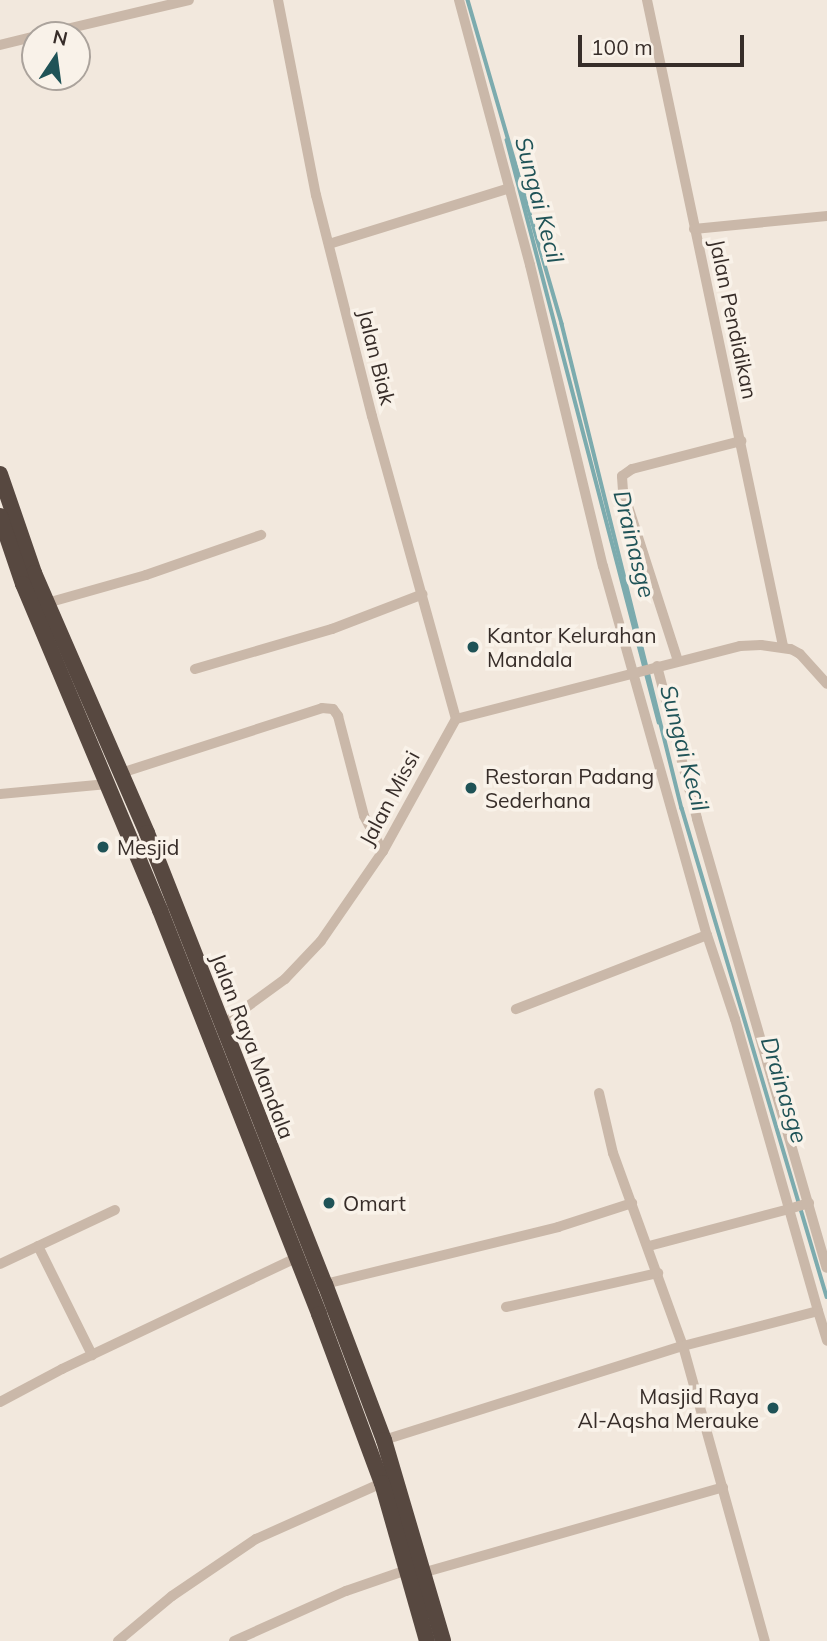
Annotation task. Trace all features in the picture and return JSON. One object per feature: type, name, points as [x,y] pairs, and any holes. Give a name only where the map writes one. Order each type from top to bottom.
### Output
[{"type":"highway","name":"Jalan Raya Mandala","points":[[0,474],[296,1258],[327,1312],[384,1440],[427,1641]]},
{"type":"highway","name":"Jalan Raya Mandala","points":[[0,516],[23,584],[115,778],[222,1024],[325,1284],[327,1312],[382,1483],[414,1572],[443,1641]]},
{"type":"street","points":[[91,23],[189,0]]},
{"type":"street","name":"Jalan Biak","points":[[278,0],[316,195],[372,416],[456,719]]},
{"type":"street","points":[[459,0],[510,188],[603,566],[635,671],[707,935],[799,1206],[827,1268]]},
{"type":"street","name":"Jalan Pendidikan","points":[[647,0],[783,646]]},
{"type":"street","points":[[0,45],[21,40]]},
{"type":"street","points":[[329,244],[510,188]]},
{"type":"street","points":[[694,229],[827,216]]},
{"type":"street","points":[[678,661],[623,491],[622,476],[632,469],[741,441]]},
{"type":"street","points":[[47,603],[146,575],[261,535]]},
{"type":"street","points":[[195,669],[332,629],[423,594]]},
{"type":"street","points":[[456,719],[740,646],[783,646],[800,654],[827,684]]},
{"type":"street","points":[[653,667],[697,819],[799,1206],[818,1311],[827,1341]]},
{"type":"street","points":[[0,794],[115,778],[322,708],[332,709],[338,716],[364,816],[383,851]]},
{"type":"street","name":"Jalan Missi","points":[[222,1024],[285,979],[311,954],[383,851],[456,719]]},
{"type":"street","points":[[516,1009],[707,935]]},
{"type":"street","points":[[599,1093],[613,1153],[649,1246],[683,1346],[765,1641]]},
{"type":"street","points":[[325,1284],[558,1227],[632,1203]]},
{"type":"street","points":[[649,1246],[799,1206]]},
{"type":"street","points":[[0,1265],[115,1210]]},
{"type":"street","points":[[38,1246],[92,1354]]},
{"type":"street","points":[[0,1402],[92,1354],[296,1258]]},
{"type":"street","points":[[506,1307],[658,1273]]},
{"type":"street","points":[[384,1440],[683,1346],[818,1311]]},
{"type":"street","points":[[118,1641],[172,1596],[256,1539],[382,1483]]},
{"type":"street","points":[[234,1641],[346,1591],[723,1488]]},
{"type":"waterway","name":"Sungai Kecil","points":[[468,0],[562,324],[682,808],[827,1297]]},
{"type":"waterway","name":"Sungai Kecil","points":[[507,140],[659,722]]},
{"type":"place","name":"Kantor Kelurahan Mandala","points":[[473,647]]},
{"type":"place","name":"Restoran Padang Sederhana","points":[[471,788]]},
{"type":"place","name":"Mesjid","points":[[103,847]]},
{"type":"place","name":"Omart","points":[[329,1203]]},
{"type":"place","name":"Masjid Raya Al-Aqsha Merauke","points":[[773,1408]]},
{"type":"water label","name":"Drainasge","points":[[634,544]]},
{"type":"water label","name":"Drainasge","points":[[784,1090]]}]
